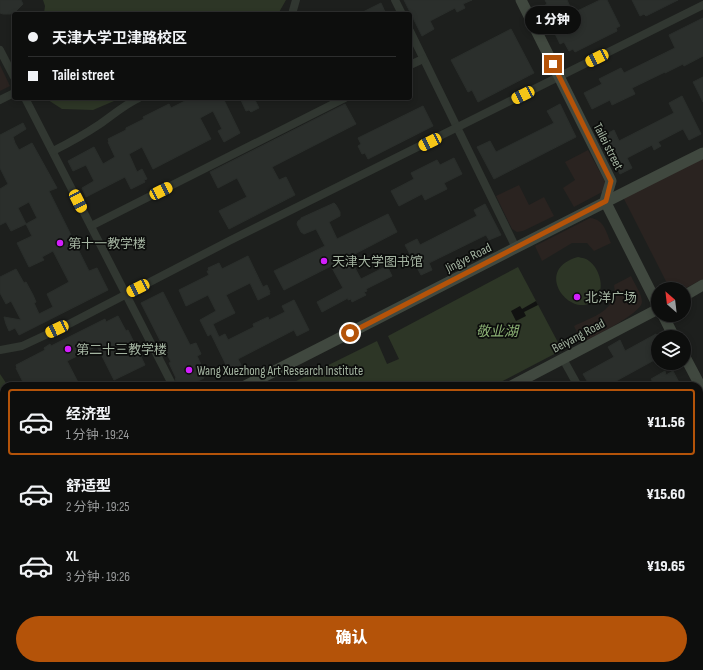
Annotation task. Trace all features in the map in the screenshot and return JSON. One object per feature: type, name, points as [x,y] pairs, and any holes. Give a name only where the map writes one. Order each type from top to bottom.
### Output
[{"type":"street","points":[[293,12],[296,0]]},
{"type":"street","points":[[395,0],[401,12]]},
{"type":"street","name":"Tailei street","points":[[521,0],[611,181],[606,201]]},
{"type":"street","points":[[0,350],[22,346],[229,241],[703,5]]},
{"type":"street","points":[[412,35],[516,248]]},
{"type":"street","points":[[0,50],[12,73]]},
{"type":"street","points":[[412,64],[424,58]]},
{"type":"street","points":[[0,100],[12,94]]},
{"type":"street","points":[[26,100],[170,382]]},
{"type":"street","points":[[53,151],[75,140],[135,100]]},
{"type":"street","points":[[91,226],[341,100]]},
{"type":"street","name":"Jingye Road","points":[[253,382],[703,153]]},
{"type":"street","points":[[606,201],[651,292]]},
{"type":"street","points":[[691,292],[703,285]]},
{"type":"street","name":"Beiyang Road","points":[[519,382],[651,313]]},
{"type":"street","points":[[563,359],[576,382]]},
{"type":"street","points":[[691,368],[698,382]]},
{"type":"shaded area","points":[[0,0],[703,0],[703,382],[0,382]]},
{"type":"shaded area","points":[[0,65],[10,86],[0,91]]},
{"type":"shaded area","points":[[588,150],[607,185],[604,191],[574,207],[563,188],[575,180],[565,162]]},
{"type":"shaded area","points":[[703,157],[703,279],[691,285],[691,282],[666,282],[623,197]]},
{"type":"shaded area","points":[[519,185],[529,205],[544,197],[554,216],[523,231],[517,232],[512,229],[496,196]]},
{"type":"shaded area","points":[[590,218],[601,223],[611,243],[594,251],[587,243],[572,243],[542,261],[535,246]]},
{"type":"shaded area","points":[[631,276],[641,296],[642,302],[640,307],[626,318],[582,343],[574,326],[603,312],[612,301],[614,285]]},
{"type":"water","points":[[43,0],[286,0],[279,12],[44,12],[45,6]]},
{"type":"water","points":[[48,100],[116,100],[93,110],[62,109]]},
{"type":"water","points":[[578,257],[587,259],[595,267],[601,285],[599,294],[590,303],[580,305],[570,301],[562,294],[557,284],[557,274],[563,264]]},
{"type":"water","name":"敬业湖","points":[[518,267],[562,350],[501,382],[294,382],[377,341],[387,364],[399,359],[388,336]]},
{"type":"water","points":[[0,374],[5,382],[0,382]]},
{"type":"pier","points":[[536,301],[538,305],[524,312],[526,316],[516,321],[511,311],[520,306],[522,309]]},
{"type":"building","points":[[0,0],[21,0],[23,4],[15,12],[10,14],[0,13]]},
{"type":"building","points":[[404,0],[472,0],[463,4],[465,8],[457,12],[455,8],[430,21],[434,29],[422,36],[412,16],[412,12],[410,12]]},
{"type":"building","points":[[545,0],[567,0],[573,13],[600,0],[607,0],[620,26],[616,28],[617,31],[575,52],[573,49],[569,51],[564,42],[560,44],[542,7],[547,4]]},
{"type":"building","points":[[632,0],[678,0],[646,16],[644,14],[640,16]]},
{"type":"building","points":[[381,3],[385,12],[363,12]]},
{"type":"building","points":[[703,18],[703,56],[684,66],[683,64],[632,88],[635,94],[612,105],[610,100],[592,109],[584,93],[602,84],[599,79],[621,68],[624,73],[675,48],[669,35]]},
{"type":"building","points":[[511,29],[534,73],[478,102],[472,90],[468,92],[451,60]]},
{"type":"building","points":[[703,77],[703,102],[693,82]]},
{"type":"building","points":[[682,96],[701,134],[689,140],[683,129],[658,142],[661,146],[654,150],[652,145],[627,158],[632,168],[620,174],[601,137],[614,130],[619,141],[674,113],[669,103]]},
{"type":"building","points":[[184,100],[224,100],[240,133],[224,142],[218,131],[222,129],[213,111],[200,118],[211,139],[153,169],[142,147],[129,154],[137,172],[142,169],[147,179],[144,180],[145,182],[131,189],[125,177],[86,197],[82,188],[94,181],[86,165],[73,171],[68,161],[94,147],[103,164],[115,157],[108,139],[144,119],[143,117],[169,104],[171,108],[185,101]]},
{"type":"building","points":[[241,100],[255,100],[259,108],[251,112],[249,110],[246,111]]},
{"type":"building","points":[[345,104],[356,124],[272,167],[279,180],[286,177],[295,195],[229,229],[219,211],[247,197],[237,178],[218,188],[210,172]]},
{"type":"building","points":[[560,104],[576,137],[494,179],[477,147],[490,141],[496,152],[554,123],[547,111]]},
{"type":"building","points":[[423,106],[433,126],[368,159],[365,153],[362,154],[358,146],[361,144],[358,138]]},
{"type":"building","points":[[23,123],[26,129],[13,137],[15,143],[19,150],[32,143],[57,188],[49,191],[89,271],[97,268],[108,290],[19,335],[15,328],[9,331],[6,324],[4,317],[21,320],[11,301],[6,304],[0,293],[0,277],[16,269],[24,283],[26,282],[33,295],[36,302],[34,303],[39,314],[53,307],[47,294],[69,282],[53,251],[42,257],[44,260],[29,267],[17,243],[32,236],[26,224],[11,231],[6,222],[0,225],[0,189],[8,184],[0,168],[0,135]],"holes":[[[29,202],[37,218],[26,224],[18,208]]]},
{"type":"building","points":[[454,158],[462,174],[444,183],[447,189],[425,200],[422,194],[399,206],[391,191],[414,179],[411,173],[437,160],[440,165]]},
{"type":"building","name":"天津大学图书馆","points":[[334,203],[340,212],[340,216],[329,222],[337,239],[388,214],[397,232],[349,257],[361,279],[387,266],[392,276],[366,289],[367,291],[364,292],[366,295],[352,302],[351,299],[348,300],[348,298],[322,312],[317,302],[343,288],[331,266],[284,290],[274,271],[325,246],[316,229],[304,234],[301,232],[297,224],[301,218]]},
{"type":"building","points":[[485,204],[501,235],[489,240],[486,235],[429,263],[432,270],[421,275],[405,245],[417,239],[420,245],[477,216],[474,210]]},
{"type":"building","points":[[248,256],[263,287],[267,285],[270,294],[258,300],[250,283],[226,295],[235,313],[213,324],[219,337],[225,334],[228,340],[254,327],[253,324],[268,317],[269,320],[285,312],[282,306],[294,300],[309,330],[297,336],[294,330],[238,359],[241,365],[229,371],[211,334],[208,336],[200,320],[216,311],[208,295],[186,306],[179,290],[209,275],[207,271],[209,271],[208,268],[219,263],[222,269]]},
{"type":"building","points":[[163,292],[190,345],[196,343],[201,354],[197,356],[206,375],[203,376],[204,378],[196,382],[176,382],[169,363],[171,362],[141,303]]},
{"type":"building","name":"第二十三教学楼","points":[[118,316],[126,331],[128,330],[145,365],[114,380],[97,346],[67,361],[78,382],[23,382],[16,365],[45,350],[44,348],[50,344],[51,346],[105,319],[106,322]]},
{"type":"building","points":[[651,337],[651,362],[614,382],[588,382],[583,374],[614,357],[608,347],[620,340],[625,351]]},
{"type":"building","points":[[665,371],[666,375],[673,371],[679,382],[653,382],[651,379]]},
{"type":"place","name":"第十一教学楼","points":[[60,243]]},
{"type":"place","name":"天津大学图书馆","points":[[324,261]]},
{"type":"place","name":"北洋广场","points":[[577,297]]},
{"type":"place","name":"第二十三教学楼","points":[[68,349]]},
{"type":"place","name":"Wang Xuezhong Art Research Institute","points":[[189,370]]},
{"type":"route","points":[[350,333],[606,201],[611,181],[553,64]]}]
